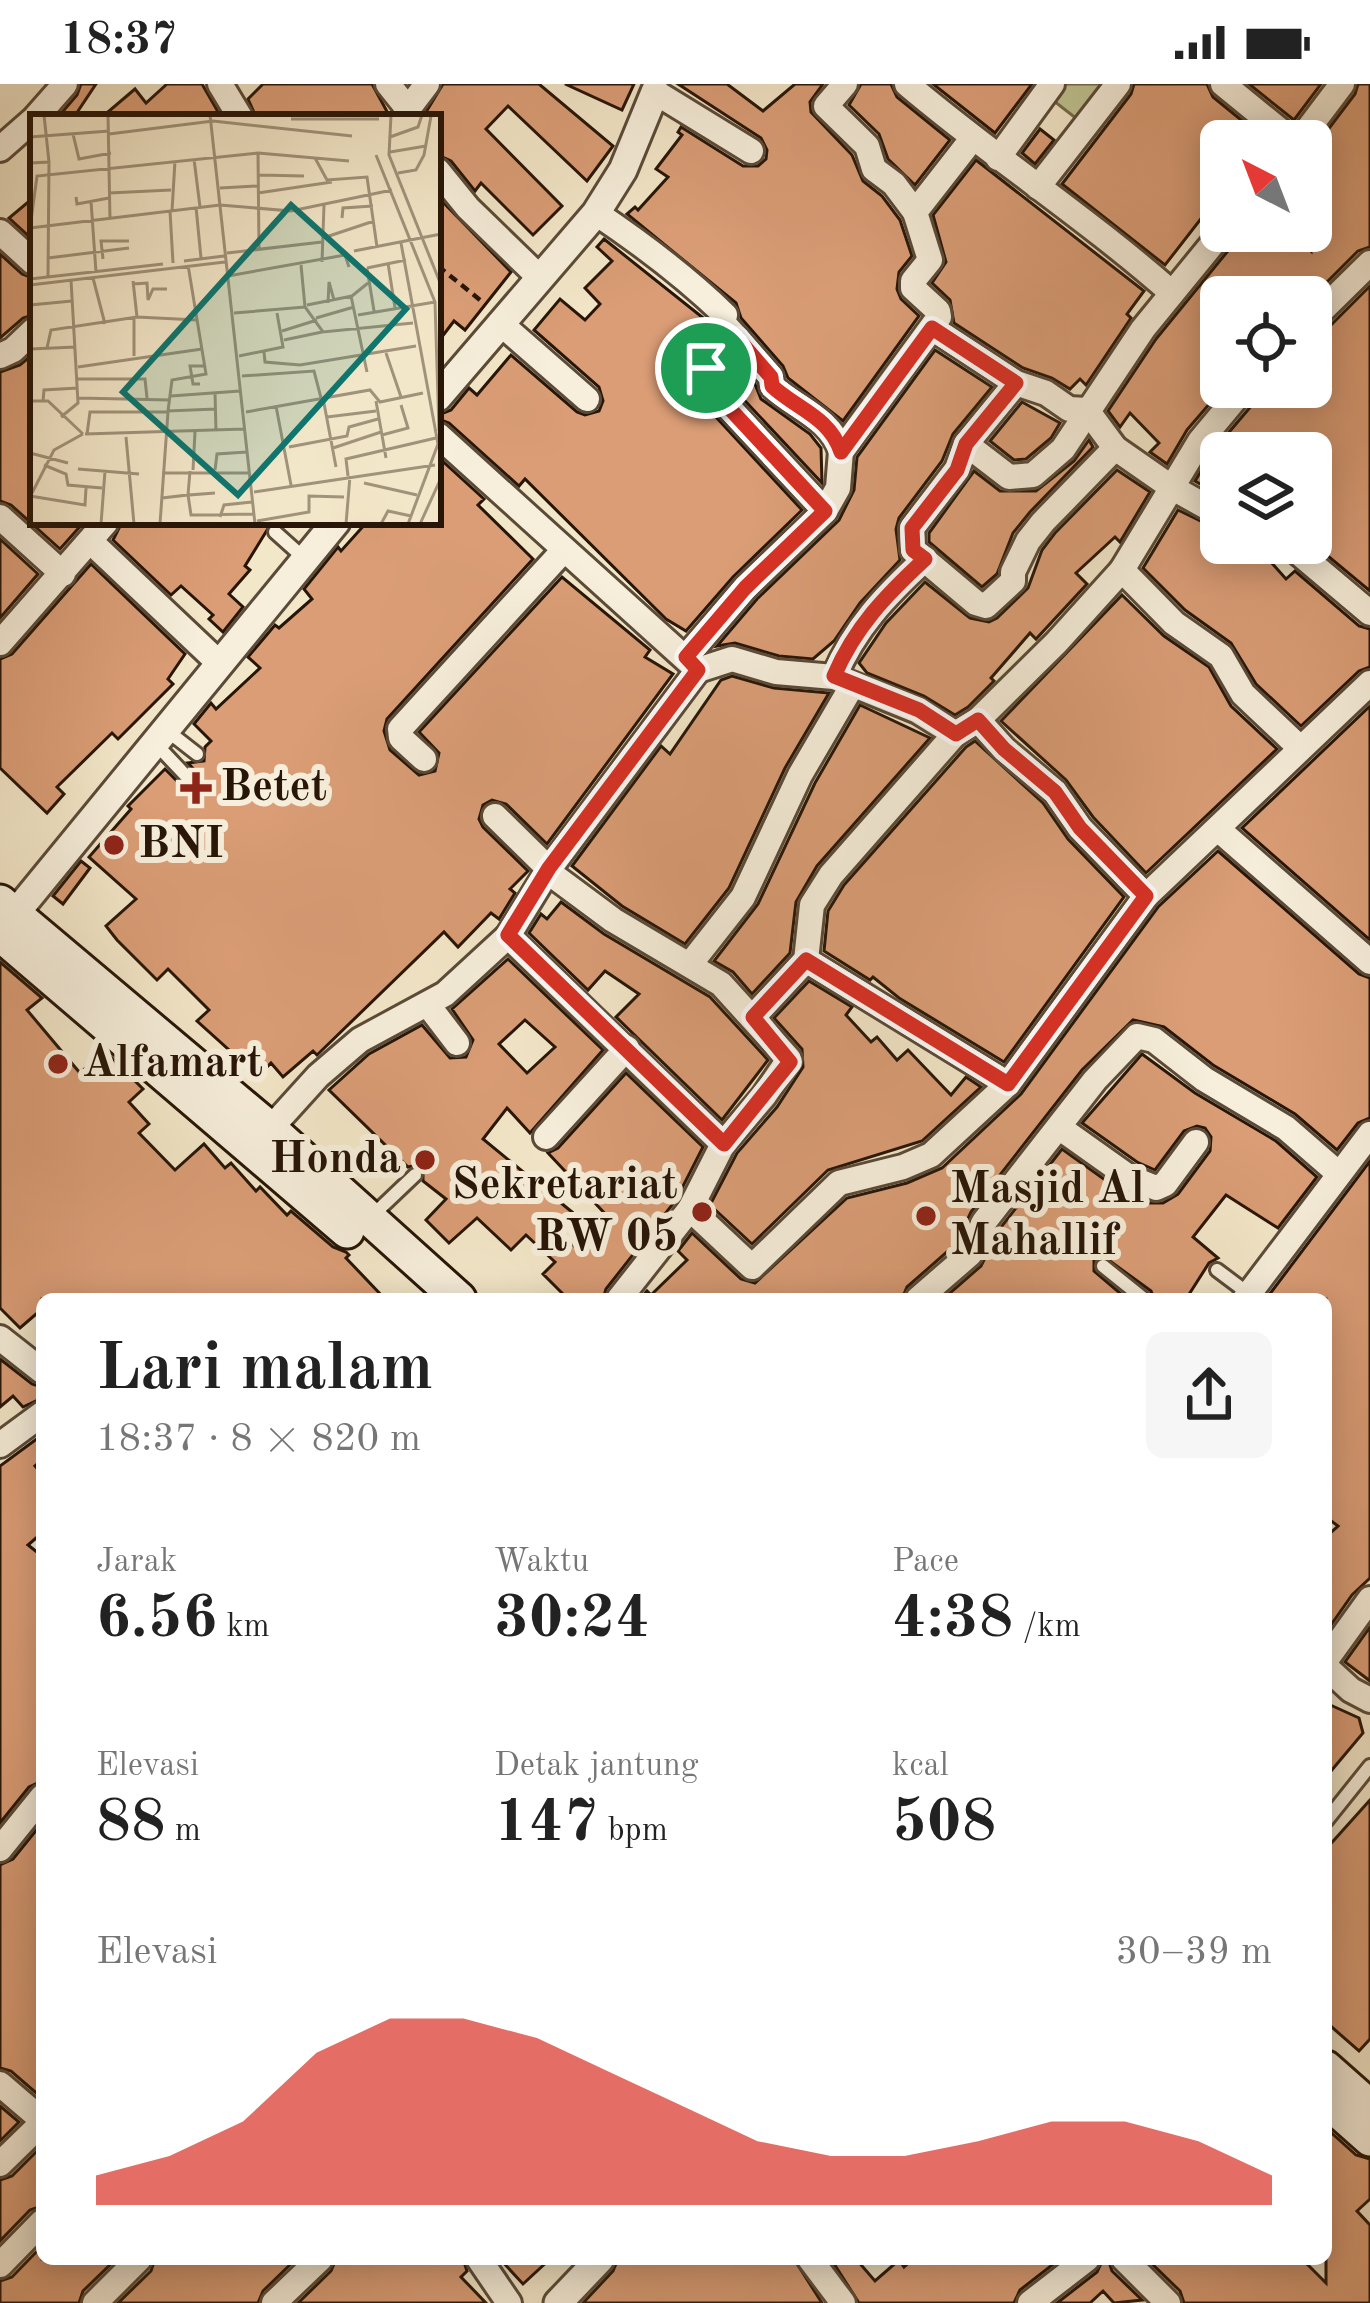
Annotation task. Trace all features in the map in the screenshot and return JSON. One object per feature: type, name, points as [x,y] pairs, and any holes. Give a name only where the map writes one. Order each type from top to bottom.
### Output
[{"type":"main road","points":[[4,921],[261,1137],[420,1293]]},
{"type":"main road","points":[[308,1180],[368,1220],[452,1293]]},
{"type":"main road","points":[[1332,2073],[1368,2102]]},
{"type":"main road","points":[[1332,2105],[1370,2139]]},
{"type":"street","points":[[38,114],[64,84]]},
{"type":"street","points":[[220,84],[238,114]]},
{"type":"street","points":[[388,84],[407,113],[428,84]]},
{"type":"street","points":[[841,452],[939,314],[913,288],[929,260],[915,212],[894,184],[874,169],[867,146],[826,106],[844,84]]},
{"type":"street","points":[[907,84],[972,139],[1106,235],[1172,292]]},
{"type":"street","points":[[998,158],[1052,84]]},
{"type":"street","points":[[1038,187],[1118,84]]},
{"type":"street","points":[[1223,84],[1269,120]]},
{"type":"street","points":[[1313,120],[1342,84]]},
{"type":"street","points":[[441,393],[495,315],[540,278],[596,213],[623,170],[655,92],[751,151]]},
{"type":"street","points":[[0,149],[30,123]]},
{"type":"street","points":[[915,212],[972,139]]},
{"type":"street","points":[[441,175],[467,208],[540,278]]},
{"type":"street","points":[[261,1137],[318,1076],[360,1040],[428,1005],[508,935],[548,870],[745,588],[825,511],[838,488],[841,452],[836,437],[812,412],[772,386],[771,377],[723,323],[724,315],[696,286],[596,213]]},
{"type":"street","points":[[0,232],[30,259]]},
{"type":"street","points":[[966,444],[1004,475],[1033,475],[1063,449],[1172,292],[1205,252]]},
{"type":"street","points":[[1332,300],[1370,263]]},
{"type":"street","points":[[495,315],[586,399]]},
{"type":"street","points":[[932,328],[1016,383],[1046,393],[1069,409],[1088,410]]},
{"type":"street","points":[[0,356],[30,334]]},
{"type":"street","points":[[737,338],[705,373],[718,396],[825,511]]},
{"type":"street","points":[[1016,383],[966,444],[957,470],[912,528],[913,550],[976,604],[986,606],[1013,581],[1022,554],[1043,522],[1115,448]]},
{"type":"street","points":[[753,1017],[806,960],[812,905],[831,874],[956,734],[978,720],[1122,570],[1199,441],[1227,408]]},
{"type":"street","points":[[1088,410],[1115,448],[1200,503]]},
{"type":"street","points":[[441,438],[692,663],[732,659],[776,672],[843,681],[919,710],[956,734]]},
{"type":"street","points":[[0,517],[63,574]]},
{"type":"street","points":[[4,921],[333,525]]},
{"type":"street","points":[[0,643],[98,531],[219,663]]},
{"type":"street","points":[[424,759],[401,738],[400,729],[563,551]]},
{"type":"street","points":[[691,963],[742,897],[843,681],[852,637],[877,604],[925,559]]},
{"type":"street","points":[[1312,564],[1370,614]]},
{"type":"street","points":[[1122,570],[1174,623],[1221,656],[1243,694],[1299,746]]},
{"type":"street","points":[[690,1209],[752,1267],[838,1183],[931,1155],[1008,1084],[1146,896],[1370,683]]},
{"type":"street","points":[[978,720],[1055,792],[1080,828],[1146,896]]},
{"type":"street","points":[[495,816],[548,870],[613,920],[721,983],[790,1062],[724,1144],[690,1209],[624,1293]]},
{"type":"street","points":[[1219,830],[1370,962]]},
{"type":"street","points":[[508,935],[724,1144]]},
{"type":"street","points":[[806,960],[1008,1084]]},
{"type":"street","points":[[428,1005],[457,1043]]},
{"type":"street","points":[[925,1293],[970,1254],[984,1222],[1137,1036],[1154,1040],[1343,1168],[1370,1178]]},
{"type":"street","points":[[546,1136],[627,1048]]},
{"type":"street","points":[[1060,1128],[1130,1177],[1156,1188],[1166,1184],[1196,1142]]},
{"type":"street","points":[[1249,1293],[1370,1134]]},
{"type":"street","points":[[0,1338],[36,1366]]},
{"type":"street","points":[[0,1445],[36,1418]]},
{"type":"street","points":[[1332,1655],[1370,1599]]},
{"type":"street","points":[[1332,1670],[1351,1690],[1370,1700]]},
{"type":"street","points":[[0,1849],[36,1804]]},
{"type":"street","points":[[0,2084],[36,2117]]},
{"type":"street","points":[[0,2164],[36,2128]]},
{"type":"street","points":[[0,2265],[36,2228]]},
{"type":"street","points":[[95,2303],[133,2265]]},
{"type":"street","points":[[274,2303],[314,2265]]},
{"type":"street","points":[[483,2265],[509,2303]]},
{"type":"street","points":[[558,2303],[594,2265]]},
{"type":"street","points":[[814,2265],[843,2303]]},
{"type":"street","points":[[1030,2303],[1070,2265]]},
{"type":"street","points":[[1130,2265],[1168,2303]]},
{"type":"lane","points":[[275,532],[305,559]]},
{"type":"lane","points":[[160,736],[196,754]]},
{"type":"lane","points":[[160,736],[188,778]]},
{"type":"lane","points":[[368,1220],[415,1175]]},
{"type":"lane","points":[[1103,1266],[1137,1293]]},
{"type":"lane","points":[[1217,1270],[1244,1293]]},
{"type":"lane","points":[[1332,1814],[1370,1766]]},
{"type":"path","points":[[441,269],[495,315]]},
{"type":"green space","points":[[1061,84],[1112,84],[1082,123],[1050,98]]},
{"type":"building","points":[[81,84],[96,84],[76,114],[61,114]]},
{"type":"building","points":[[167,84],[202,84],[219,114],[106,114],[135,89],[146,103]]},
{"type":"building","points":[[263,84],[372,84],[388,114],[255,114],[248,99]]},
{"type":"building","points":[[443,84],[539,84],[613,146],[587,181],[508,106],[486,129],[562,206],[533,235],[481,183],[475,191],[451,161],[441,156],[441,114],[425,114]]},
{"type":"building","points":[[565,84],[634,84],[622,110]]},
{"type":"building","points":[[678,84],[727,84],[763,111],[795,84],[823,84],[810,102],[811,112],[852,155],[863,181],[900,220],[912,256],[899,272],[897,289],[919,316],[843,421],[788,378],[741,318],[736,303],[627,214],[635,207],[638,210],[668,177],[656,169],[682,135],[681,127],[743,166],[758,166],[766,159],[761,138]]},
{"type":"building","points":[[861,84],[891,84],[897,97],[950,140],[915,185],[888,159],[879,134],[849,105]]},
{"type":"building","points":[[933,84],[1032,84],[995,133]]},
{"type":"building","points":[[1134,84],[1207,84],[1213,97],[1241,120],[1200,120],[1200,220],[1165,265],[1062,184]]},
{"type":"building","points":[[1249,84],[1321,84],[1294,120]]},
{"type":"building","points":[[1358,84],[1370,84],[1370,247],[1358,251],[1332,277],[1207,276],[1227,252],[1332,252],[1332,124]]},
{"type":"building","points":[[1040,129],[1054,140],[1035,164],[1022,153]]},
{"type":"building","points":[[976,160],[1144,291],[1086,385],[1080,379],[1070,389],[1023,368],[954,323],[950,300],[932,283],[946,262],[933,215]]},
{"type":"building","points":[[30,200],[30,237],[9,218]]},
{"type":"building","points":[[441,200],[511,272],[465,330],[454,321],[441,338]]},
{"type":"building","points":[[604,239],[707,321],[714,337],[690,366],[703,403],[802,510],[686,631],[666,619],[525,479],[519,486],[441,420],[441,414],[451,410],[469,388],[477,395],[511,355],[577,412],[599,411],[603,401],[599,387],[534,330],[560,299],[585,320],[600,304],[585,288],[612,261],[597,247]]},
{"type":"building","points":[[0,254],[30,277],[30,316],[0,338]]},
{"type":"building","points":[[1200,285],[1200,408],[1206,408],[1167,464],[1150,452],[1159,443],[1130,413],[1120,427],[1108,411],[1156,339]]},
{"type":"building","points":[[1370,286],[1370,591],[1332,559],[1332,432],[1229,432],[1250,408],[1332,408],[1332,324]]},
{"type":"building","points":[[935,350],[992,387],[953,434],[942,461],[899,518],[900,560],[860,603],[834,641],[813,659],[779,656],[735,643],[717,646],[757,599],[839,520],[854,490],[857,457]]},
{"type":"building","points":[[30,357],[30,522],[0,501],[0,372]]},
{"type":"building","points":[[736,362],[761,399],[810,434],[821,448],[822,483],[732,387],[726,372]]},
{"type":"building","points":[[1022,402],[1060,423],[1051,438],[1026,459],[1014,460],[990,441]]},
{"type":"building","points":[[1089,440],[1093,447],[1013,533],[997,574],[982,587],[929,542],[929,533],[974,471],[1000,491],[1036,491],[1074,461]]},
{"type":"building","points":[[441,460],[484,499],[478,505],[533,559],[387,719],[384,731],[390,750],[419,775],[435,771],[439,753],[419,732],[562,577],[650,650],[645,657],[673,674],[547,844],[506,804],[492,800],[483,805],[479,819],[483,827],[528,871],[510,889],[515,893],[499,919],[491,913],[458,947],[444,932],[317,1055],[313,1051],[283,1077],[271,1063],[258,1076],[197,1021],[209,1010],[168,969],[157,980],[106,926],[136,899],[89,857],[131,809],[128,806],[165,769],[184,788],[196,785],[198,774],[188,763],[204,761],[205,747],[211,741],[194,724],[211,703],[216,709],[260,668],[248,657],[275,625],[279,628],[312,599],[304,589],[338,547],[341,551],[364,525],[441,525]]},
{"type":"building","points":[[1117,470],[1150,492],[1120,542],[1115,537],[1076,573],[1087,584],[1036,639],[1030,633],[968,707],[955,715],[924,696],[867,673],[859,663],[886,623],[925,582],[970,618],[989,622],[997,618],[1028,588],[1042,550],[1055,533]]},
{"type":"building","points":[[1178,510],[1200,521],[1200,564],[1273,564],[1286,579],[1295,571],[1359,626],[1370,629],[1370,667],[1359,671],[1301,726],[1256,684],[1231,643],[1185,610],[1143,568]]},
{"type":"building","points":[[33,525],[81,525],[60,549]]},
{"type":"building","points":[[120,525],[270,525],[245,566],[250,570],[229,594],[243,607],[223,632],[209,619],[213,615],[181,586],[171,595],[113,540]]},
{"type":"building","points":[[0,539],[38,574],[0,618]]},
{"type":"building","points":[[91,564],[185,654],[168,679],[173,684],[118,739],[112,733],[57,787],[64,794],[47,813],[0,768],[0,659],[12,654]]},
{"type":"building","points":[[1122,595],[1164,636],[1209,667],[1231,706],[1277,749],[1146,873],[1093,817],[1066,780],[1001,721]]},
{"type":"building","points":[[732,676],[774,688],[829,693],[785,768],[729,888],[685,944],[622,906],[572,866],[661,746],[670,754],[721,680]]},
{"type":"building","points":[[860,705],[930,738],[817,866],[796,902],[790,953],[752,994],[733,972],[714,961],[758,904],[815,783]]},
{"type":"building","points":[[1370,706],[1370,940],[1242,828]]},
{"type":"building","points":[[975,741],[1043,803],[1068,839],[1124,897],[1004,1062],[824,951],[828,911],[844,885]]},
{"type":"building","points":[[1218,851],[1359,974],[1370,978],[1370,1118],[1358,1123],[1337,1150],[1295,1114],[1213,1065],[1164,1027],[1133,1020],[1082,1070],[971,1212],[956,1244],[904,1293],[653,1293],[687,1260],[678,1251],[692,1233],[741,1279],[755,1283],[847,1198],[907,1183],[942,1168],[1021,1094],[1158,907]]},
{"type":"building","points":[[81,861],[90,868],[63,904],[53,896]]},
{"type":"building","points":[[561,902],[604,934],[710,997],[768,1060],[722,1120],[616,1017],[639,994],[605,971],[588,990],[529,933],[541,914],[547,919]]},
{"type":"building","points":[[508,959],[603,1050],[530,1133],[507,1108],[483,1139],[572,1212],[556,1230],[583,1254],[609,1229],[603,1224],[609,1218],[548,1153],[558,1148],[626,1073],[703,1147],[676,1200],[605,1293],[562,1293],[543,1274],[555,1262],[526,1235],[511,1250],[477,1218],[449,1243],[426,1220],[446,1199],[423,1181],[423,1169],[408,1167],[329,1090],[369,1054],[422,1025],[450,1058],[466,1057],[473,1040],[452,1009]],"holes":[[[525,1020],[555,1047],[527,1073],[499,1044]]]},
{"type":"building","points":[[0,962],[42,998],[27,1010],[80,1073],[105,1051],[143,1089],[129,1102],[149,1124],[139,1133],[175,1170],[204,1144],[225,1168],[231,1163],[287,1215],[291,1211],[333,1247],[346,1252],[346,1258],[379,1293],[36,1293],[36,1314],[20,1328],[0,1308]]},
{"type":"building","points":[[809,981],[852,1007],[846,1015],[871,1042],[877,1037],[897,1060],[908,1050],[951,1095],[966,1077],[981,1087],[922,1141],[828,1170],[752,1244],[710,1205],[737,1153],[777,1107],[803,1067],[802,1049],[774,1018]]},
{"type":"building","points":[[1142,1054],[1195,1093],[1276,1141],[1317,1177],[1278,1228],[1226,1195],[1193,1237],[1218,1258],[1209,1263],[1190,1293],[1152,1293],[1103,1256],[1094,1260],[1094,1271],[1120,1293],[950,1293],[981,1266],[998,1231],[1062,1149],[1119,1190],[1150,1203],[1163,1203],[1178,1194],[1210,1151],[1211,1137],[1197,1126],[1184,1131],[1155,1170],[1082,1123]]},
{"type":"building","points":[[1370,1161],[1370,1578],[1332,1623],[1332,1532],[1338,1526],[1332,1522],[1332,1293],[1271,1293]]},
{"type":"building","points":[[0,1359],[36,1385],[36,1401],[23,1407],[13,1396],[0,1407]]},
{"type":"building","points":[[36,1439],[36,1538],[28,1545],[36,1551],[36,1784],[0,1823],[0,1466]]},
{"type":"building","points":[[1370,1627],[1370,1681],[1345,1662]]},
{"type":"building","points":[[1332,1706],[1359,1718],[1363,1733],[1332,1770]]},
{"type":"building","points":[[1370,1800],[1370,2039],[1359,2051],[1332,2027],[1332,1842]]},
{"type":"building","points":[[36,1830],[36,2093],[11,2071],[0,2068],[0,1865],[13,1859]]},
{"type":"building","points":[[0,2106],[19,2122],[0,2141]]},
{"type":"building","points":[[1332,2133],[1356,2155],[1370,2159],[1370,2199],[1357,2211],[1370,2225],[1370,2303],[1184,2303],[1180,2291],[1153,2265],[1308,2265],[1326,2283],[1326,2265],[1332,2265]]},
{"type":"building","points":[[36,2152],[36,2208],[0,2241],[0,2180],[12,2176]]},
{"type":"building","points":[[36,2252],[36,2265],[110,2265],[83,2291],[79,2303],[0,2303],[0,2281],[12,2277]]},
{"type":"building","points":[[153,2265],[290,2265],[263,2291],[258,2303],[118,2303]]},
{"type":"building","points":[[334,2265],[465,2265],[467,2271],[461,2277],[486,2303],[298,2303]]},
{"type":"building","points":[[506,2265],[544,2265],[523,2284]]},
{"type":"building","points":[[616,2265],[798,2265],[822,2303],[583,2303]]},
{"type":"building","points":[[835,2265],[861,2265],[875,2281],[893,2265],[1052,2265],[1020,2290],[1014,2303],[859,2303]]},
{"type":"building","points":[[1100,2265],[1110,2265],[1142,2300],[1114,2303],[1103,2291],[1090,2303],[1057,2303]]},
{"type":"place","name":"Betet","points":[[196,788]]},
{"type":"place","name":"BNI","points":[[114,845]]},
{"type":"place","name":"Alfamart","points":[[58,1064]]},
{"type":"place","name":"Honda","points":[[425,1160]]},
{"type":"place","name":"Sekretariat RW 05","points":[[702,1212]]},
{"type":"place","name":"Masjid Al Mahallif","points":[[926,1216]]},
{"type":"route","points":[[932,328],[1016,383],[966,444],[957,470],[912,528],[913,550],[925,559],[877,604],[852,637],[834,676],[919,710],[956,734],[978,720],[1055,792],[1080,828],[1146,896],[1008,1084],[806,960],[753,1017],[790,1062],[724,1144],[508,935],[549,868],[698,670],[686,657],[745,588],[825,511],[718,396],[706,368],[737,338],[771,377],[772,386],[812,412],[836,437],[841,452],[932,328]]}]
